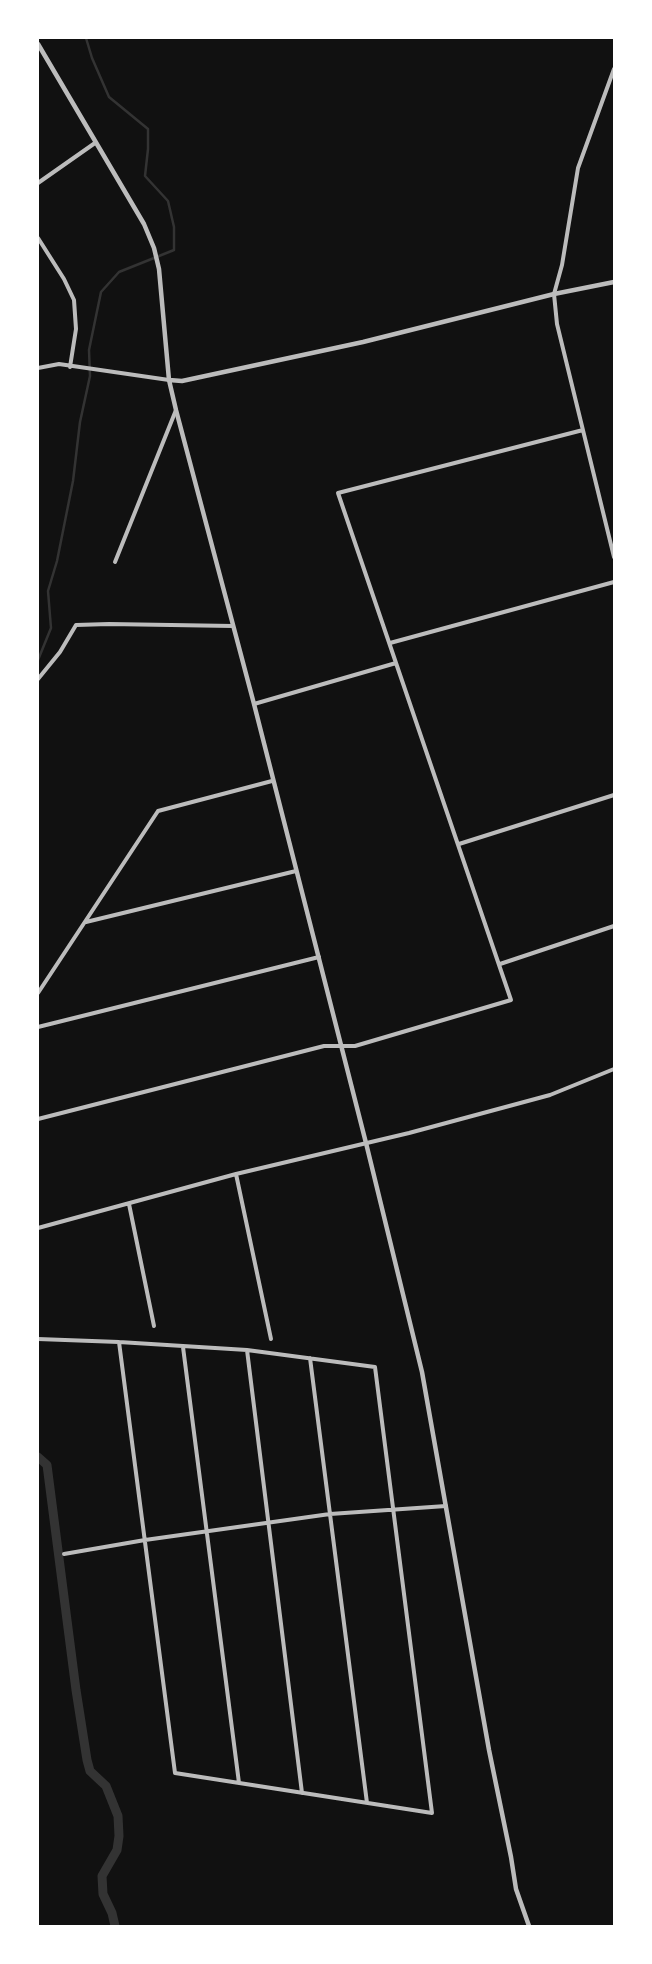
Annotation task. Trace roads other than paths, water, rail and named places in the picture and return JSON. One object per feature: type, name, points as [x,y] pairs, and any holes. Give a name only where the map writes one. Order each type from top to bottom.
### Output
[{"type":"street","points":[[38,44],[144,224],[154,248],[159,269],[169,380],[176,410],[319,957],[422,1372],[516,1889],[529,1926]]},
{"type":"street","points":[[614,69],[578,168],[562,265],[554,294],[557,324],[614,557]]},
{"type":"street","points":[[38,183],[95,143]]},
{"type":"street","points":[[38,238],[64,279],[74,300],[76,329],[70,367]]},
{"type":"street","points":[[38,368],[58,364],[182,381],[363,342],[554,294],[614,282]]},
{"type":"street","points":[[114,562],[176,410]]},
{"type":"street","points":[[38,1119],[324,1046],[355,1046],[511,1000],[338,493],[583,430]]},
{"type":"street","points":[[390,643],[614,582]]},
{"type":"street","points":[[38,679],[60,652],[76,626],[108,624],[233,626]]},
{"type":"street","points":[[254,704],[396,662]]},
{"type":"street","points":[[38,993],[158,811],[272,781]]},
{"type":"street","points":[[459,844],[614,795]]},
{"type":"street","points":[[86,922],[296,872]]},
{"type":"street","points":[[500,964],[614,926]]},
{"type":"street","points":[[38,1027],[319,957]]},
{"type":"street","points":[[38,1228],[236,1174],[366,1144],[550,1095],[614,1069]]},
{"type":"street","points":[[236,1174],[272,1339]]},
{"type":"street","points":[[128,1204],[154,1326]]},
{"type":"street","points":[[38,1339],[119,1342],[247,1350],[374,1367],[432,1813],[175,1773],[119,1342]]},
{"type":"street","points":[[184,1347],[239,1783]]},
{"type":"street","points":[[247,1350],[302,1792]]},
{"type":"street","points":[[310,1358],[367,1803]]},
{"type":"street","points":[[64,1554],[145,1540],[330,1514],[446,1506]]},
{"type":"waterway","points":[[38,660],[51,628],[48,591],[57,561],[73,481],[80,422],[90,376],[89,350],[101,292],[119,272],[174,250],[174,227],[168,201],[145,176],[148,129],[109,97],[92,58],[86,38]]},
{"type":"waterway","points":[[38,1457],[47,1465],[87,1760],[90,1771],[106,1786],[118,1816],[119,1836],[117,1850],[102,1876],[103,1894],[112,1913],[115,1926]]}]
